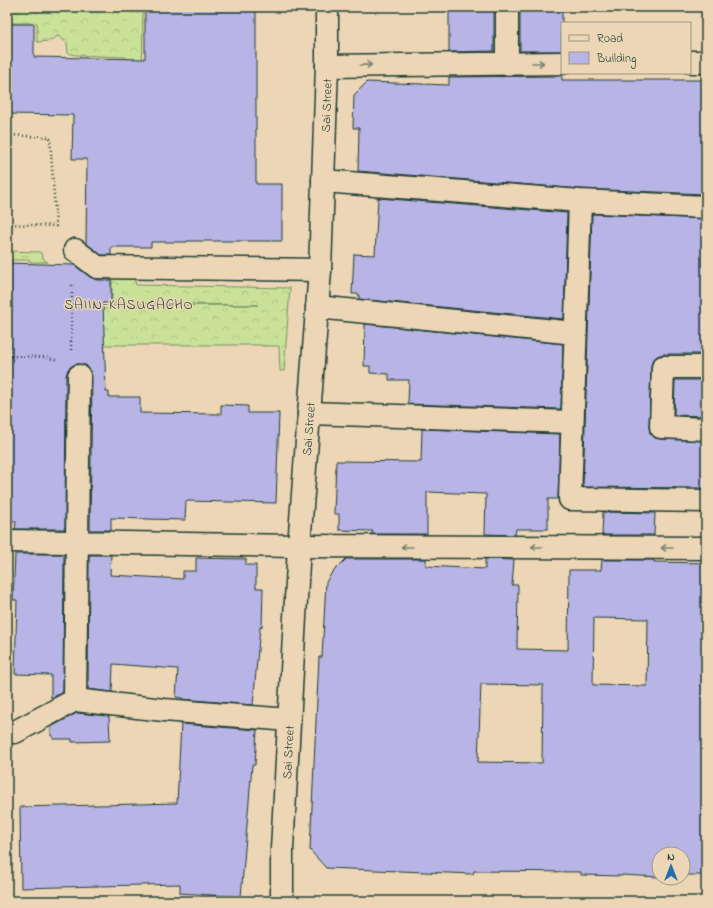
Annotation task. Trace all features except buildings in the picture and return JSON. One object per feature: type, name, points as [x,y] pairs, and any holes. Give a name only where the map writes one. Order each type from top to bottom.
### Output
[{"type":"street","name":"Sai Street","points":[[282,901],[282,849],[299,546],[320,270],[327,66],[327,7]]},
{"type":"street","points":[[507,7],[507,63]]},
{"type":"street","points":[[691,62],[706,62]]},
{"type":"street","points":[[327,66],[561,63]]},
{"type":"street","points":[[323,180],[580,201],[706,207]]},
{"type":"street","points":[[580,201],[570,499],[706,501]]},
{"type":"street","points":[[79,253],[97,267],[320,270]]},
{"type":"street","points":[[317,307],[575,332]]},
{"type":"street","points":[[706,367],[663,367],[661,427],[706,429]]},
{"type":"street","points":[[75,370],[77,543],[76,700]]},
{"type":"street","points":[[309,413],[572,422]]},
{"type":"street","points":[[7,541],[299,546],[706,548]]},
{"type":"street","points":[[7,732],[14,732],[76,700],[164,710],[289,720]]},
{"type":"path","points":[[7,135],[50,137],[56,226],[7,224]]},
{"type":"path","points":[[7,356],[44,357],[75,370],[72,268],[79,253]]},
{"type":"green space","points":[[7,7],[143,7],[142,89],[124,148],[125,57],[75,55],[68,53],[67,43],[58,36],[49,41],[37,42],[37,23],[7,23]]},
{"type":"green space","points":[[7,251],[40,252],[45,261],[48,262],[7,260]]},
{"type":"green space","points":[[112,277],[134,277],[136,285],[290,288],[284,371],[280,371],[279,346],[84,345],[84,306],[258,305],[112,303]]},
{"type":"district","name":"SAIIN-KASUGACHO","points":[[129,304]]}]
